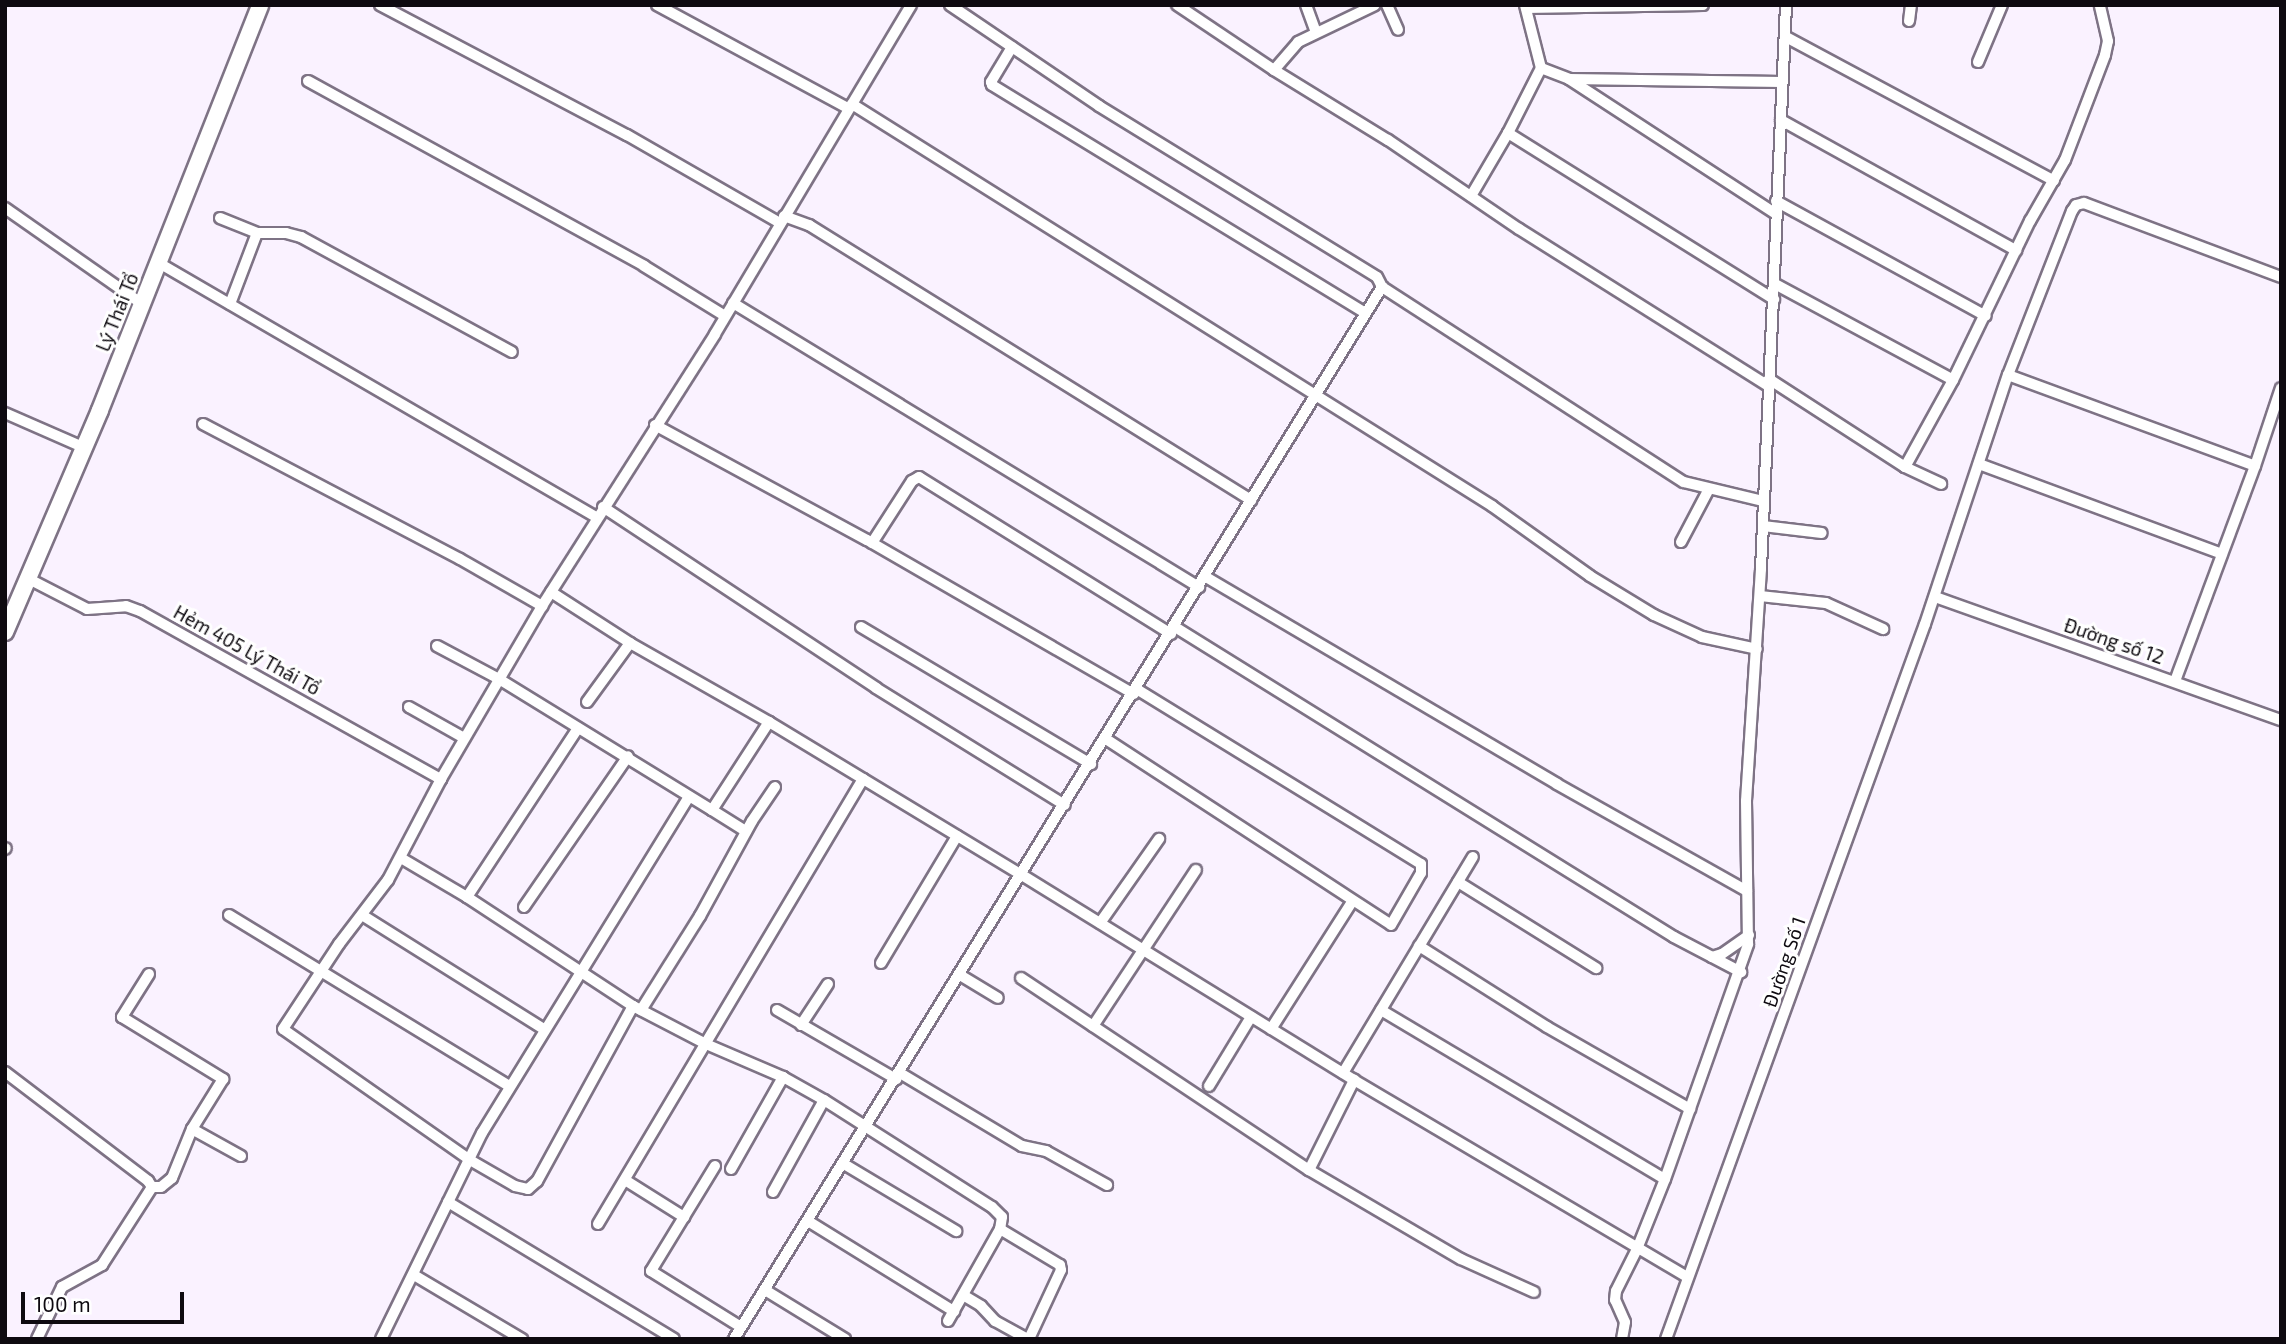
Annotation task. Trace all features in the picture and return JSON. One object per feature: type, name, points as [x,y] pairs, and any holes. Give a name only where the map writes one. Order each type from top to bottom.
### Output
[{"type":"main road","name":"Lý Thái Tổ","points":[[5,632],[85,448],[260,5]]},
{"type":"street","points":[[380,5],[782,219],[809,225],[1251,500]]},
{"type":"street","points":[[657,5],[850,106],[1492,506],[1590,576],[1654,615],[1702,637],[1757,649]]},
{"type":"street","points":[[775,787],[746,831],[700,916],[637,1008],[537,1181],[528,1189],[515,1186],[470,1160],[283,1029],[401,858],[440,779],[542,606],[733,303],[911,5]]},
{"type":"street","points":[[950,5],[1099,106],[1377,276],[1382,287],[1673,475],[1693,486],[1763,501]]},
{"type":"street","points":[[1177,5],[1273,70],[1388,140],[1471,196],[1905,467],[1941,484]]},
{"type":"street","points":[[1306,5],[1316,32]]},
{"type":"street","points":[[1273,70],[1298,42],[1375,5]]},
{"type":"street","points":[[1387,5],[1398,30]]},
{"type":"street","points":[[1471,196],[1508,133],[1541,68],[1525,6],[1703,5]]},
{"type":"street","points":[[1622,1339],[1625,1322],[1615,1300],[1616,1291],[1665,1179],[1741,972],[1749,935],[1746,801],[1760,596],[1786,5]]},
{"type":"street","points":[[1909,21],[1911,5]]},
{"type":"street","points":[[1978,61],[2002,5]]},
{"type":"street","points":[[1905,467],[1953,380],[2016,250],[2054,181],[2105,55],[2108,41],[2101,5]]},
{"type":"street","points":[[1786,37],[2054,181]]},
{"type":"street","points":[[1012,47],[991,82],[992,85],[1365,313]]},
{"type":"street","points":[[1541,68],[1569,79],[1776,214]]},
{"type":"street","points":[[1569,79],[1782,82]]},
{"type":"street","points":[[308,81],[644,266],[725,316]]},
{"type":"street","points":[[1781,120],[2016,250]]},
{"type":"street","points":[[1508,133],[1774,299]]},
{"type":"street","points":[[1776,201],[1986,316]]},
{"type":"street","name":"Đường Số 1","points":[[1666,1339],[1934,597],[2008,375],[2076,205],[2084,203],[2281,277]]},
{"type":"street","points":[[5,208],[142,304]]},
{"type":"street","points":[[220,218],[257,233],[286,233],[301,237],[512,352]]},
{"type":"street","points":[[230,304],[257,233]]},
{"type":"street","points":[[159,263],[596,517]]},
{"type":"street","points":[[1775,284],[1953,380]]},
{"type":"street","points":[[734,1339],[1091,764],[1382,287]]},
{"type":"street","points":[[733,303],[1199,587]]},
{"type":"street","points":[[2008,375],[2255,466]]},
{"type":"street","points":[[2175,681],[2281,388]]},
{"type":"street","points":[[5,413],[85,448]]},
{"type":"street","points":[[203,424],[460,559],[542,606]]},
{"type":"street","points":[[655,425],[1135,691],[1422,866],[1421,873],[1391,925],[1106,739]]},
{"type":"street","points":[[1979,464],[2222,554]]},
{"type":"street","points":[[872,543],[912,481],[919,477],[1674,937],[1741,972]]},
{"type":"street","points":[[1681,542],[1709,489]]},
{"type":"street","points":[[603,507],[876,688],[1065,805]]},
{"type":"street","points":[[1763,526],[1822,533]]},
{"type":"street","points":[[1206,577],[1557,784],[1747,891]]},
{"type":"street","name":"Hẻm 405 Lý Thái Tổ","points":[[29,579],[87,609],[126,606],[140,611],[440,779]]},
{"type":"street","points":[[551,592],[629,643],[769,722],[1354,1080],[1687,1277]]},
{"type":"street","points":[[1760,596],[1826,603],[1883,629]]},
{"type":"street","name":"Đường số 12","points":[[1934,597],[2281,720]]},
{"type":"street","points":[[861,627],[1091,764]]},
{"type":"street","points":[[587,702],[629,643]]},
{"type":"street","points":[[437,646],[499,679],[628,756],[746,831]]},
{"type":"street","points":[[409,707],[464,738]]},
{"type":"street","points":[[712,810],[769,722]]},
{"type":"street","points":[[467,897],[578,728]]},
{"type":"street","points":[[524,907],[628,756]]},
{"type":"street","points":[[598,1224],[863,779]]},
{"type":"street","points":[[381,1339],[509,1086],[689,796]]},
{"type":"street","points":[[881,963],[957,836]]},
{"type":"street","points":[[1100,923],[1159,839]]},
{"type":"street","points":[[401,858],[467,897],[637,1008],[706,1044],[783,1076],[824,1100],[992,1207],[1002,1217],[1000,1229],[951,1316],[808,1221]]},
{"type":"street","points":[[1343,1073],[1473,858]]},
{"type":"street","points":[[1093,1026],[1196,870]]},
{"type":"street","points":[[1458,882],[1596,968]]},
{"type":"street","points":[[1271,1029],[1352,902]]},
{"type":"street","points":[[229,915],[509,1086]]},
{"type":"street","points":[[362,915],[544,1029]]},
{"type":"street","points":[[1712,957],[1722,954],[1749,935]]},
{"type":"street","points":[[1419,946],[1547,1027],[1690,1109]]},
{"type":"street","points":[[149,974],[122,1017],[223,1079],[192,1129],[172,1178],[161,1187],[152,1187]]},
{"type":"street","points":[[960,975],[998,998]]},
{"type":"street","points":[[1021,978],[1309,1171],[1461,1259],[1534,1292]]},
{"type":"street","points":[[801,1025],[828,984]]},
{"type":"street","points":[[777,1010],[1022,1146],[1046,1151],[1107,1185]]},
{"type":"street","points":[[1381,1010],[1665,1179]]},
{"type":"street","points":[[1209,1086],[1251,1017]]},
{"type":"street","points":[[5,1072],[148,1181],[152,1187]]},
{"type":"street","points":[[731,1168],[783,1076]]},
{"type":"street","points":[[1309,1171],[1354,1080]]},
{"type":"street","points":[[773,1192],[824,1100]]},
{"type":"street","points":[[192,1129],[241,1156]]},
{"type":"street","points":[[844,1164],[956,1231]]},
{"type":"street","points":[[715,1166],[651,1271],[741,1327]]},
{"type":"street","points":[[625,1180],[684,1217]]},
{"type":"street","points":[[37,1339],[62,1287],[102,1265],[152,1187]]},
{"type":"street","points":[[449,1202],[674,1339]]},
{"type":"street","points":[[963,1295],[995,1321],[1028,1339],[1061,1270],[1060,1265],[1000,1229]]},
{"type":"street","points":[[414,1275],[522,1339]]},
{"type":"street","points":[[765,1290],[845,1339]]}]
